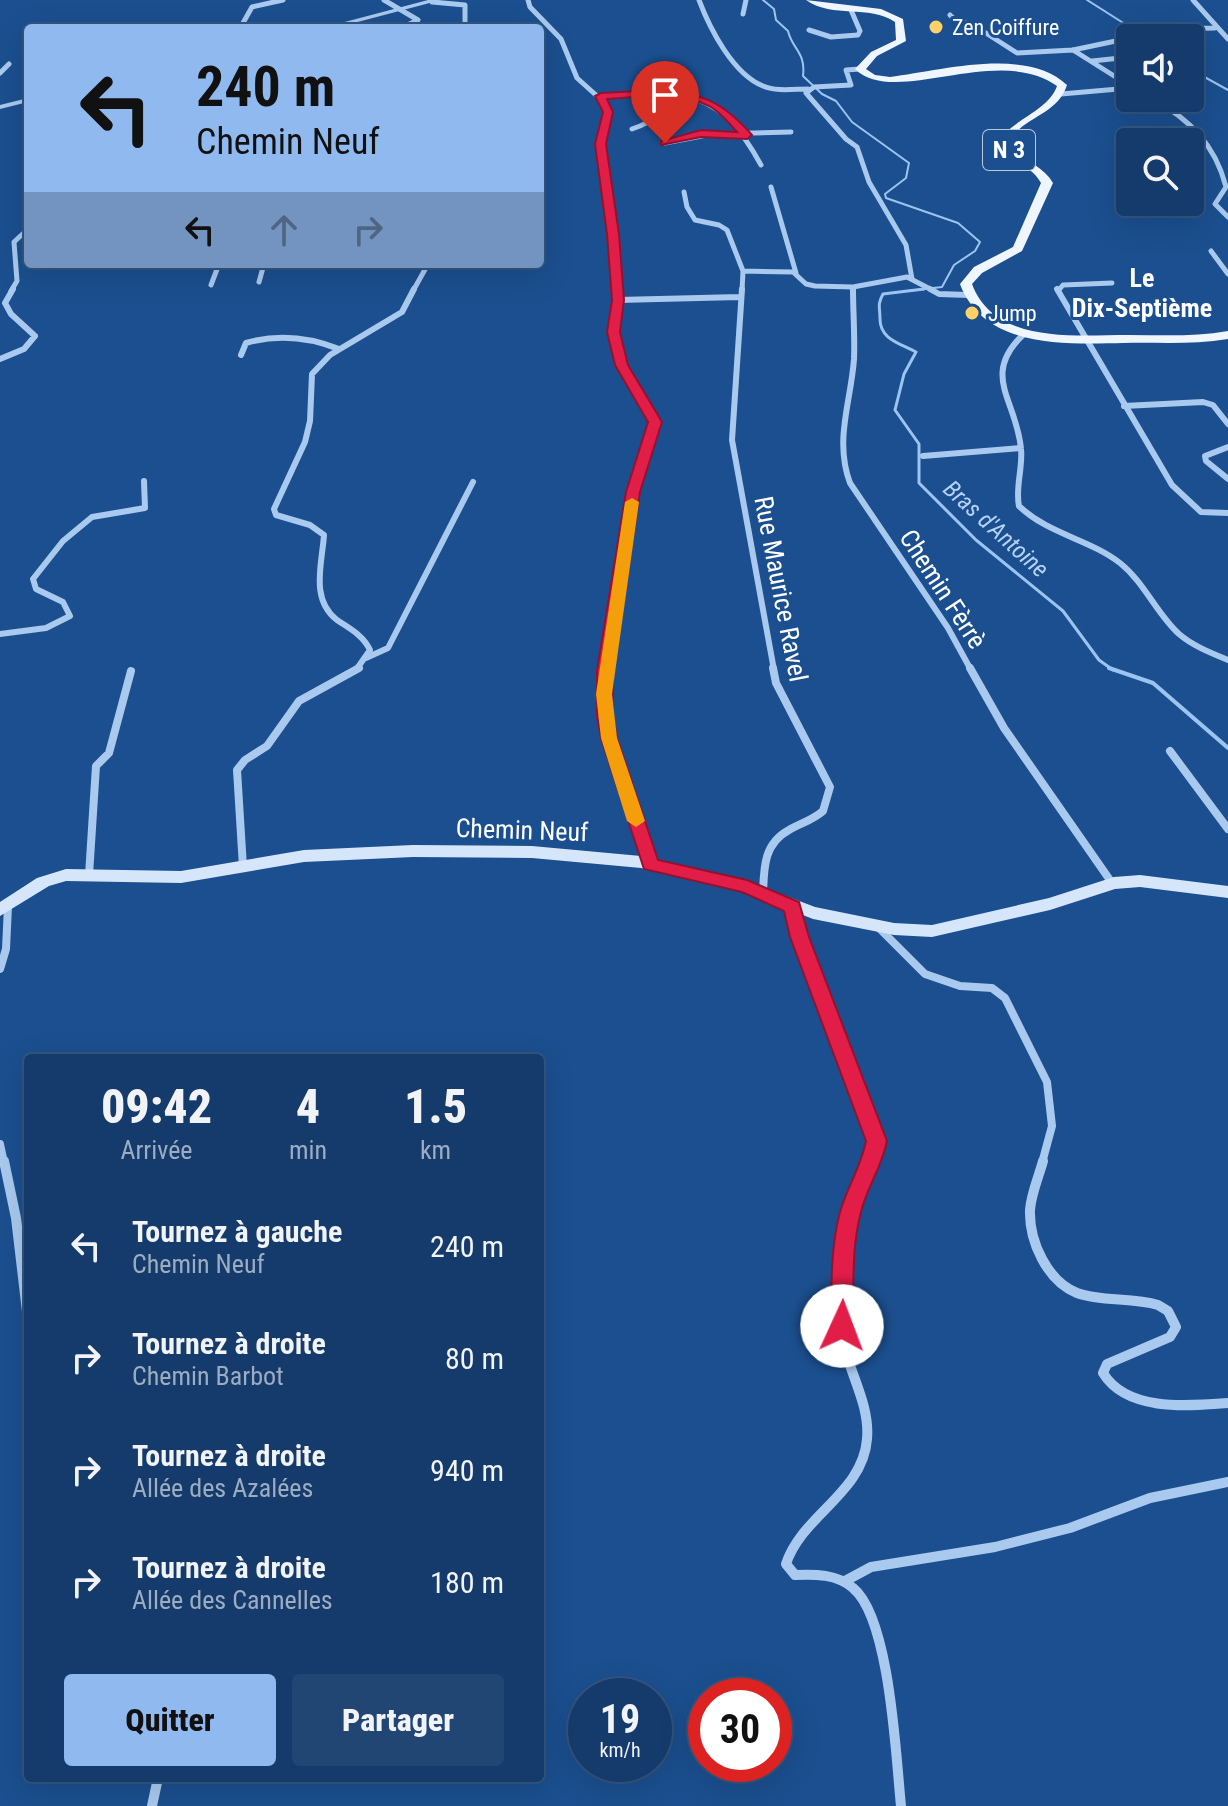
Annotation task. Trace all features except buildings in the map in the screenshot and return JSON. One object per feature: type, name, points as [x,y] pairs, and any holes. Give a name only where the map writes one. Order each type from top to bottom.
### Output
[{"type":"main road","points":[[811,0],[825,7],[874,10],[895,15],[900,21],[903,37],[897,44],[874,54],[860,69],[872,78],[890,80],[1022,67],[1056,78],[1062,85],[1061,94]]},
{"type":"main road","name":"N 3","points":[[968,295],[966,284],[970,275],[1018,249],[1047,183],[1035,167],[1005,146],[1006,135],[1061,94]]},
{"type":"main road","points":[[968,295],[989,314],[1025,333],[1060,340],[1199,339],[1228,335]]},
{"type":"main road","name":"Chemin Neuf","points":[[4,908],[54,877],[181,877],[304,856],[413,851],[532,852],[650,865],[747,887],[792,907],[878,927],[941,929],[1050,904],[1112,883],[1140,881],[1228,892]]},
{"type":"street","points":[[245,24],[244,14],[252,6],[283,0]]},
{"type":"street","points":[[384,0],[418,20],[410,24]]},
{"type":"street","points":[[528,0],[530,7],[561,39],[577,78],[601,96],[608,112],[600,144],[613,234],[618,300],[613,332],[622,365],[655,422],[633,492],[605,671],[605,716],[609,738],[650,865]]},
{"type":"street","points":[[699,0],[720,45],[756,83],[808,89],[849,85],[852,84],[846,70],[860,69]]},
{"type":"street","points":[[743,14],[746,0]]},
{"type":"street","points":[[1193,0],[1228,39]]},
{"type":"street","points":[[341,24],[434,1],[465,5],[465,24]]},
{"type":"street","points":[[809,30],[831,37],[858,35],[860,31],[851,10]]},
{"type":"street","points":[[950,15],[975,26],[1017,53],[1073,50],[1116,41]]},
{"type":"street","points":[[1204,28],[1215,28]]},
{"type":"street","points":[[1073,50],[1116,77]]},
{"type":"street","points":[[1017,53],[1022,67]]},
{"type":"street","points":[[1092,61],[1116,58]]},
{"type":"street","points":[[0,73],[9,64]]},
{"type":"street","points":[[1061,94],[1116,88]]},
{"type":"street","points":[[808,89],[806,93],[827,118],[857,147],[867,182],[914,261],[912,279]]},
{"type":"street","points":[[601,96],[664,93],[687,95],[715,105],[747,135],[761,165]]},
{"type":"street","points":[[632,129],[655,122],[661,116],[664,93]]},
{"type":"street","points":[[0,107],[24,101]]},
{"type":"street","points":[[1175,112],[1187,119],[1210,143],[1227,182],[1215,204],[1228,217]]},
{"type":"street","points":[[665,143],[701,133],[747,135],[791,132]]},
{"type":"street","points":[[771,187],[796,273],[806,284],[853,287],[896,277],[912,279],[939,294],[968,295]]},
{"type":"street","points":[[684,192],[687,214],[700,223],[717,224],[727,230],[743,271],[796,273]]},
{"type":"street","points":[[0,359],[28,349],[35,336],[11,314],[5,303],[17,281],[14,242],[24,233]]},
{"type":"street","points":[[1211,251],[1228,274]]},
{"type":"street","points":[[211,285],[217,268]]},
{"type":"street","points":[[259,282],[263,268]]},
{"type":"street","points":[[366,659],[370,650],[367,642],[329,612],[321,598],[324,535],[310,525],[276,515],[274,509],[305,442],[310,421],[312,374],[339,349],[402,312],[426,268]]},
{"type":"street","name":"Rue Maurice Ravel","points":[[743,271],[732,440],[780,694],[830,787],[827,806],[819,816],[790,829],[772,843],[767,853],[763,894]]},
{"type":"street","points":[[1112,283],[1063,285],[1057,289],[1172,485],[1201,512],[1228,513]]},
{"type":"street","name":"Chemin Fèrrè","points":[[853,287],[854,366],[841,449],[842,465],[948,628],[1004,728],[1112,883]]},
{"type":"street","points":[[618,300],[740,297]]},
{"type":"street","points":[[1025,333],[1004,357],[1005,398],[1018,428],[1022,467],[1016,499],[1024,512],[1057,533],[1120,562],[1178,633],[1228,660]]},
{"type":"street","points":[[241,355],[246,343],[261,339],[311,341],[339,349]]},
{"type":"street","points":[[1124,406],[1203,402],[1213,405],[1228,424]]},
{"type":"street","points":[[1228,447],[1205,456],[1206,461],[1228,479]]},
{"type":"street","points":[[923,456],[1020,448]]},
{"type":"street","points":[[0,634],[58,625],[70,616],[63,602],[36,589],[33,579],[85,521],[97,515],[131,513],[145,508],[144,481]]},
{"type":"street","points":[[243,867],[236,775],[240,765],[267,746],[299,701],[340,681],[366,659],[388,648],[473,482]]},
{"type":"street","points":[[89,875],[96,766],[109,753],[131,671]]},
{"type":"street","points":[[1170,751],[1228,829]]},
{"type":"street","points":[[792,907],[800,937],[876,1141],[872,1162],[852,1207],[845,1235],[843,1335],[848,1362],[868,1415],[864,1455],[859,1472],[807,1529],[790,1552],[786,1564],[795,1575],[821,1573],[845,1581],[860,1594],[871,1614],[891,1715],[901,1806]]},
{"type":"street","points":[[0,969],[6,949],[4,908]]},
{"type":"street","points":[[878,927],[925,974],[960,986],[992,988],[1005,998],[1047,1082],[1052,1126],[1030,1209],[1034,1239],[1048,1269],[1060,1282],[1078,1293],[1153,1303],[1164,1306],[1173,1314],[1176,1327],[1170,1337],[1107,1364],[1103,1373],[1106,1384],[1118,1393],[1154,1401],[1204,1405],[1228,1403]]},
{"type":"street","points":[[0,1144],[16,1218],[24,1286]]},
{"type":"street","points":[[845,1581],[871,1567],[995,1547],[1070,1528],[1150,1498],[1228,1482]]},
{"type":"street","points":[[152,1806],[157,1782]]},
{"type":"waterway","name":"Bras d'Antoine","points":[[763,0],[774,9],[776,20],[788,31],[801,56],[803,76],[822,94],[836,101],[852,122],[909,163],[906,178],[885,194],[886,198],[958,223],[980,242],[975,251],[954,265],[942,287],[917,290]]},
{"type":"waterway","points":[[1087,0],[1125,24]]},
{"type":"waterway","points":[[1204,77],[1228,90]]},
{"type":"waterway","name":"Bras d'Antoine","points":[[917,290],[924,289]]},
{"type":"waterway","name":"Bras d'Antoine","points":[[907,291],[917,290]]},
{"type":"waterway","name":"Bras d'Antoine","points":[[917,290],[883,294],[879,306],[881,326],[887,336],[916,352],[904,374],[895,410],[919,444],[919,483],[976,540],[1063,611],[1099,660],[1111,669]]},
{"type":"waterway","name":"Bras d'Antoine","points":[[1111,669],[1153,683],[1228,748]]},
{"type":"slow traffic","points":[[632,502],[604,694],[609,738],[636,821]]},
{"type":"place","name":"Zen Coiffure","points":[[936,27]]},
{"type":"place","name":"Jump","points":[[972,313]]},
{"type":"district","name":"Le Dix-Septième","points":[[1142,293]]},
{"type":"route","points":[[665,143],[701,133],[747,135],[715,105],[687,95],[601,96],[608,112],[600,144],[613,234],[618,300],[613,332],[628,378],[655,422],[633,492],[605,671],[605,716],[609,738],[650,865],[747,887],[792,907],[800,937],[874,1127],[876,1141],[876,1151],[852,1207],[845,1235],[842,1326]]}]
